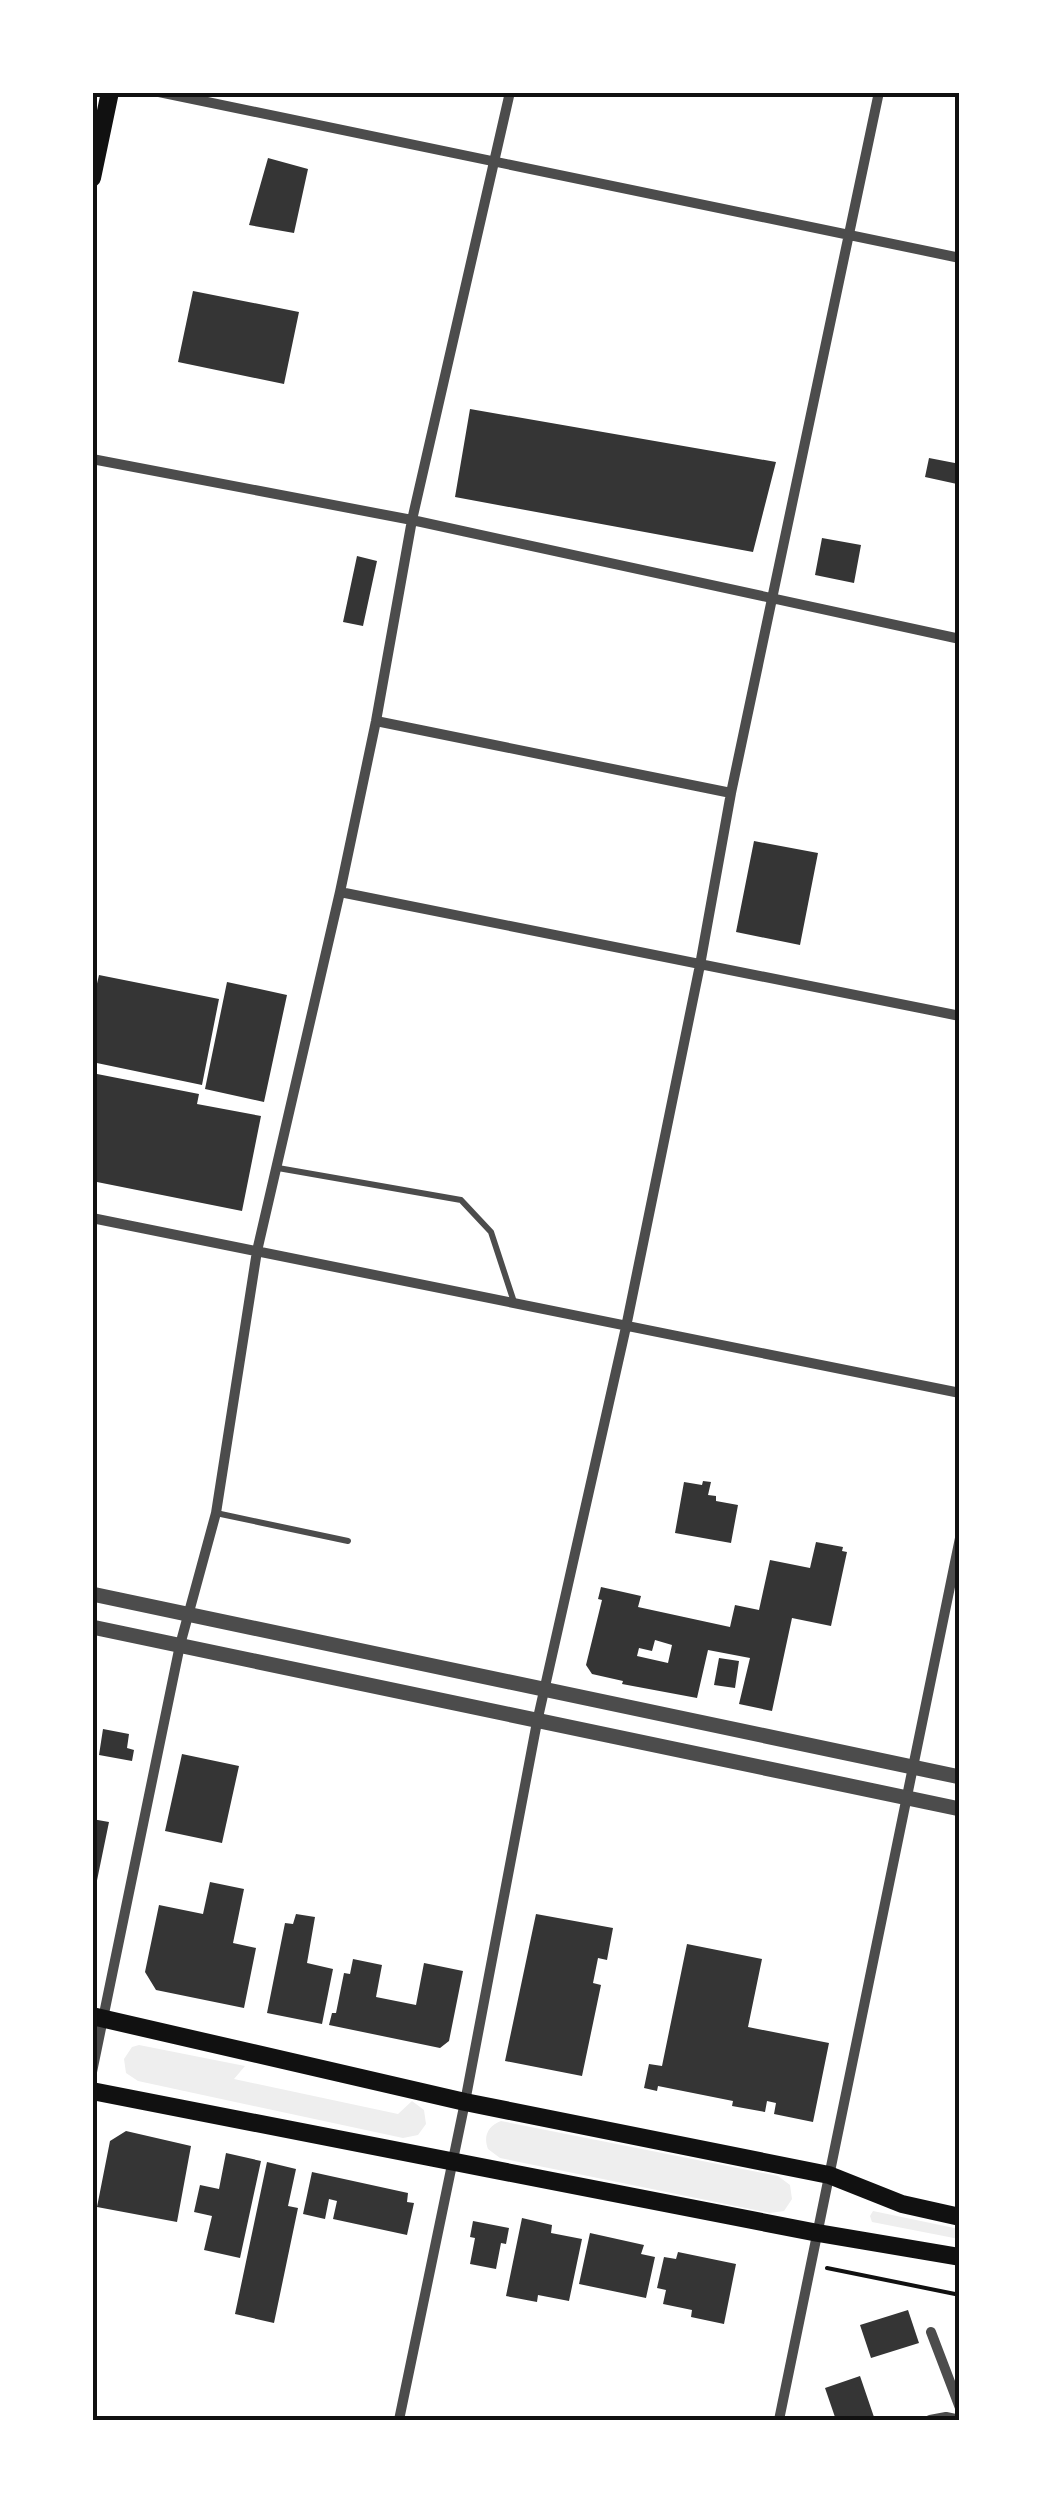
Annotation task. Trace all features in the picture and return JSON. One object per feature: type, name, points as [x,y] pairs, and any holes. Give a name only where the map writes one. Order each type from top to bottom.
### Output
[{"type":"main road","points":[[92,178],[110,92]]},
{"type":"main road","points":[[97,2017],[465,2102],[829,2176],[902,2204],[960,2217]]},
{"type":"main road","points":[[92,2091],[818,2233],[960,2257]]},
{"type":"street","points":[[159,92],[960,258]]},
{"type":"street","points":[[92,2072],[97,2017],[180,1645],[216,1514],[257,1252],[340,892],[412,520],[510,92]]},
{"type":"street","points":[[399,2420],[544,1688],[626,1327],[700,965],[730,793],[879,92]]},
{"type":"street","points":[[92,460],[412,520],[960,639]]},
{"type":"street","points":[[376,720],[730,793]]},
{"type":"street","points":[[340,892],[960,1016]]},
{"type":"street","points":[[92,1218],[960,1393]]},
{"type":"street","points":[[779,2420],[960,1538]]},
{"type":"street","points":[[92,1594],[960,1776]]},
{"type":"street","points":[[92,1627],[960,1808]]},
{"type":"street","points":[[931,2332],[960,2408]]},
{"type":"street","points":[[930,2420],[960,2420]]},
{"type":"lane","points":[[278,1168],[461,1200],[491,1232],[514,1302]]},
{"type":"lane","points":[[216,1514],[348,1541]]},
{"type":"path","points":[[812,2264],[960,2295]]},
{"type":"shaded area","points":[[139,2045],[245,2066],[234,2079],[398,2114],[412,2101],[424,2110],[426,2124],[418,2135],[403,2138],[138,2081],[126,2073],[124,2059],[132,2047]]},
{"type":"shaded area","points":[[501,2121],[778,2176],[790,2185],[792,2199],[784,2211],[770,2213],[500,2158],[488,2149],[486,2136]]},
{"type":"shaded area","points":[[873,2211],[959,2229],[959,2239],[872,2222]]},
{"type":"building","points":[[268,158],[308,169],[294,233],[249,225]]},
{"type":"building","points":[[193,291],[299,312],[284,384],[178,362]]},
{"type":"building","points":[[470,409],[776,462],[753,552],[455,497]]},
{"type":"building","points":[[929,458],[960,464],[957,484],[925,477]]},
{"type":"building","points":[[822,538],[861,545],[854,583],[815,575]]},
{"type":"building","points":[[357,556],[377,561],[363,626],[343,622]]},
{"type":"building","points":[[754,841],[818,853],[800,945],[736,932]]},
{"type":"building","points":[[99,975],[219,999],[202,1085],[92,1062],[92,1005]]},
{"type":"building","points":[[227,982],[287,995],[264,1102],[205,1089]]},
{"type":"building","points":[[92,1073],[199,1094],[197,1104],[261,1116],[242,1211],[92,1181]]},
{"type":"building","points":[[703,1481],[711,1482],[708,1495],[716,1496],[716,1501],[738,1505],[731,1543],[675,1533],[684,1482],[702,1485]]},
{"type":"building","points":[[816,1542],[843,1547],[842,1551],[847,1552],[831,1626],[792,1618],[772,1711],[739,1704],[750,1658],[708,1650],[697,1698],[622,1684],[623,1681],[592,1674],[586,1665],[602,1600],[598,1599],[601,1587],[641,1596],[638,1607],[730,1627],[735,1605],[759,1610],[770,1560],[810,1568]],"holes":[[[655,1640],[672,1645],[668,1663],[637,1656],[639,1648],[652,1651]]]},
{"type":"building","points":[[719,1658],[739,1661],[735,1688],[714,1685]]},
{"type":"building","points":[[103,1729],[129,1734],[127,1748],[134,1750],[132,1761],[99,1755]]},
{"type":"building","points":[[182,1754],[239,1766],[222,1843],[165,1831]]},
{"type":"building","points":[[92,1819],[109,1822],[94,1895],[92,1895]]},
{"type":"building","points":[[210,1882],[244,1889],[233,1943],[256,1948],[244,2008],[156,1990],[145,1972],[159,1905],[203,1914]]},
{"type":"building","points":[[296,1914],[315,1917],[307,1963],[333,1969],[322,2024],[267,2013],[285,1923],[293,1924]]},
{"type":"building","points":[[536,1914],[613,1928],[607,1960],[598,1958],[593,1983],[601,1985],[582,2076],[505,2061]]},
{"type":"building","points":[[687,1944],[762,1959],[748,2027],[829,2043],[813,2122],[774,2114],[776,2103],[767,2101],[765,2112],[732,2106],[733,2101],[658,2086],[657,2091],[644,2088],[649,2064],[662,2066]]},
{"type":"building","points":[[353,1959],[382,1965],[376,1997],[416,2005],[424,1963],[463,1971],[449,2041],[440,2048],[329,2025],[332,2013],[336,2013],[344,1973],[350,1974]]},
{"type":"building","points":[[126,2131],[191,2146],[177,2222],[97,2207],[110,2141]]},
{"type":"building","points":[[226,2153],[261,2161],[240,2258],[204,2250],[212,2216],[194,2212],[200,2185],[219,2189]]},
{"type":"building","points":[[267,2162],[296,2169],[288,2206],[298,2208],[274,2323],[235,2314]]},
{"type":"building","points":[[312,2172],[408,2193],[407,2202],[414,2203],[407,2235],[333,2219],[337,2201],[329,2199],[325,2219],[303,2214]]},
{"type":"building","points":[[522,2218],[552,2225],[551,2233],[582,2239],[569,2301],[538,2295],[537,2302],[506,2296]]},
{"type":"building","points":[[473,2221],[509,2228],[506,2244],[501,2243],[496,2269],[470,2264],[475,2238],[470,2237]]},
{"type":"building","points":[[590,2233],[644,2245],[641,2254],[655,2257],[646,2298],[579,2284]]},
{"type":"building","points":[[678,2252],[736,2264],[724,2324],[691,2317],[692,2310],[663,2304],[666,2290],[657,2288],[664,2257],[676,2259]]},
{"type":"building","points":[[908,2310],[919,2343],[871,2358],[860,2325]]},
{"type":"building","points":[[860,2376],[875,2420],[836,2420],[825,2388]]}]
